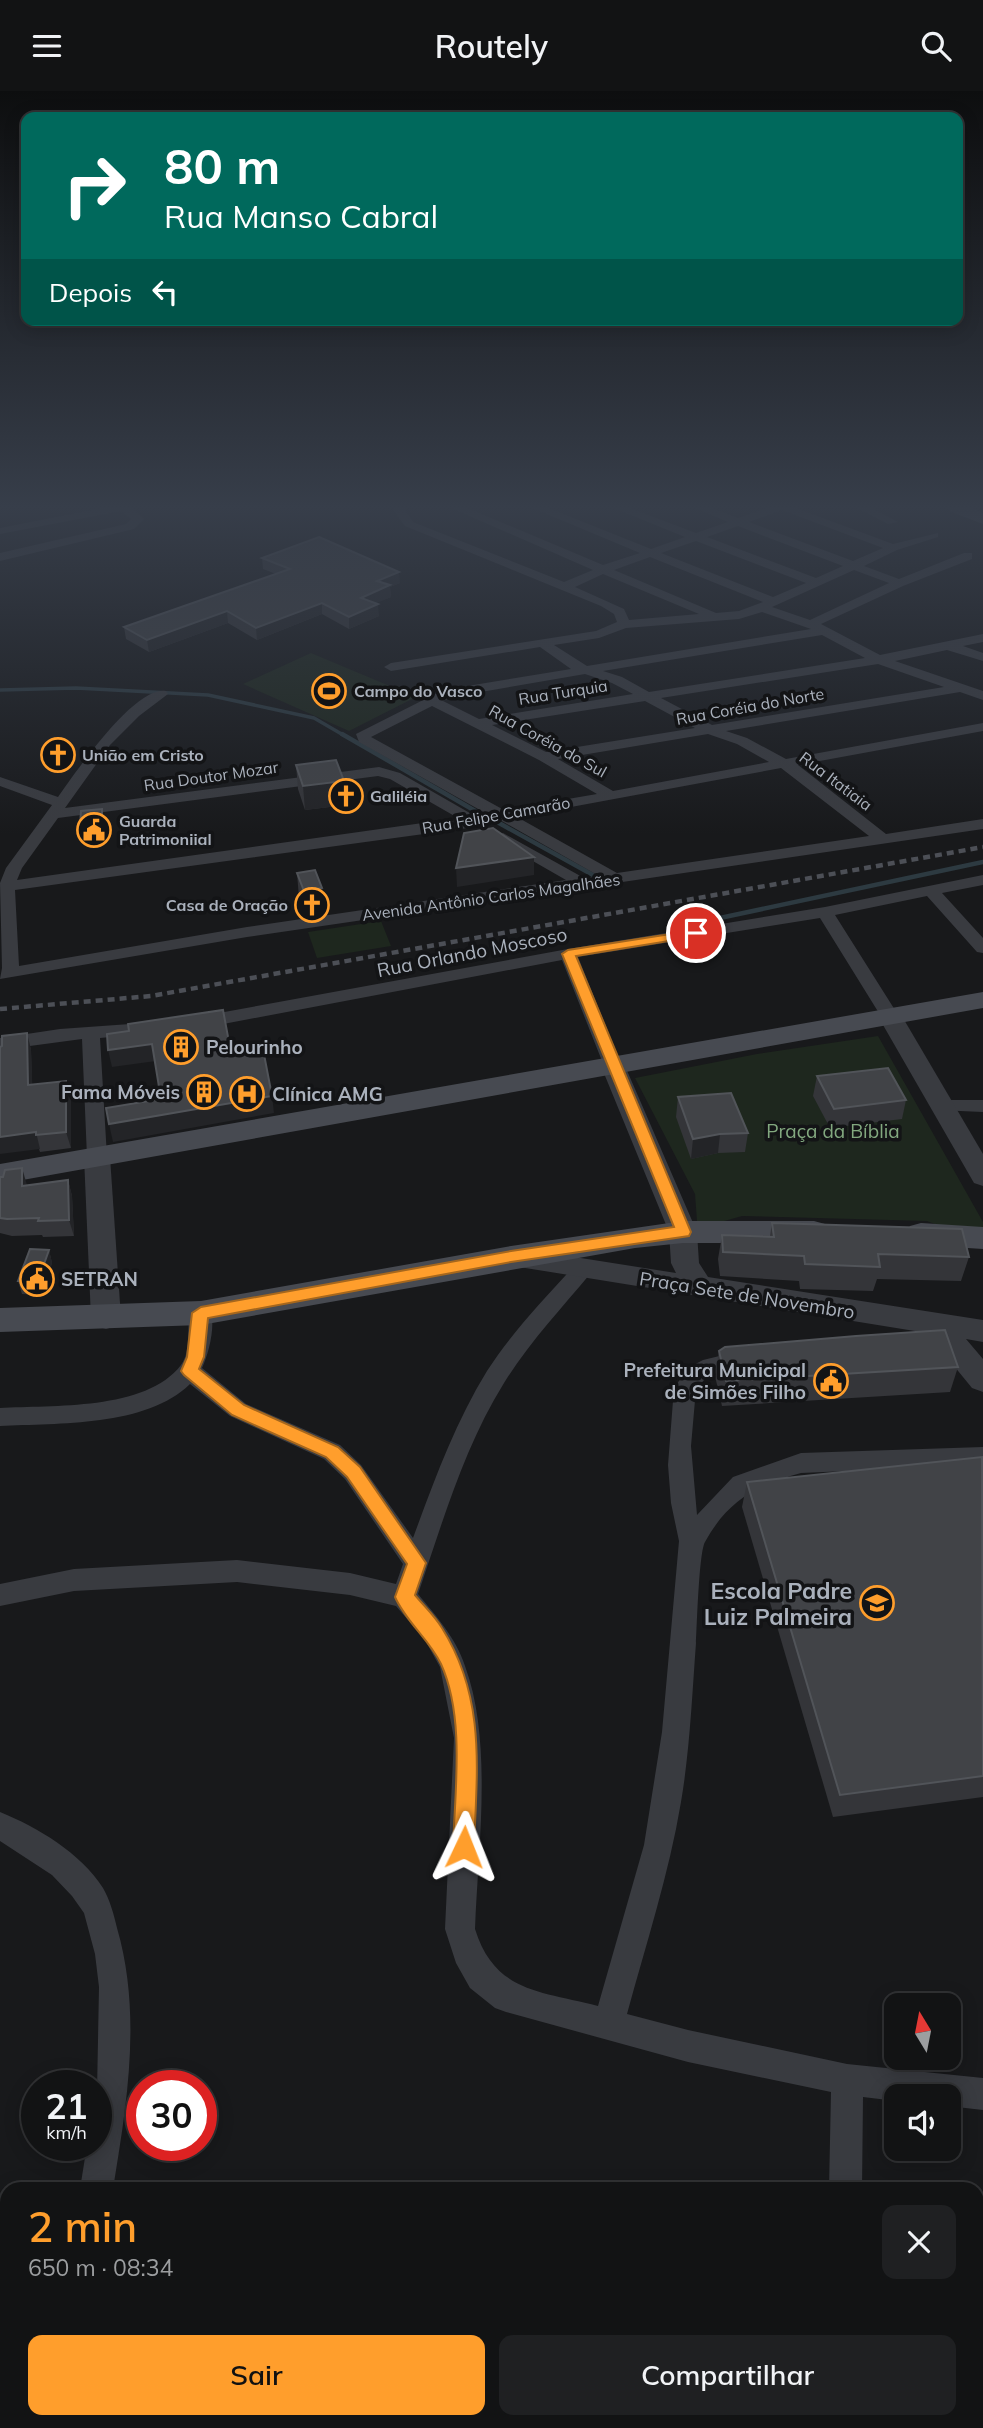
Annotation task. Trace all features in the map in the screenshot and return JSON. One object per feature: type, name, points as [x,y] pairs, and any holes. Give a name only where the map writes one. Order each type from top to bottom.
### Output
[{"type":"main road","points":[[0,1174],[983,1000]]},
{"type":"main road","points":[[1,1320],[201,1313],[511,1257],[683,1232],[848,1233]]},
{"type":"main road","points":[[886,1233],[983,1238]]},
{"type":"street","points":[[622,616],[624,624]]},
{"type":"street","points":[[391,667],[599,634],[624,624],[712,616]]},
{"type":"street","points":[[792,616],[875,658],[983,696]]},
{"type":"street","points":[[615,878],[364,739],[363,734],[448,693],[818,628],[839,616]]},
{"type":"street","name":"Rua Turquia","points":[[479,723],[894,657],[983,638]]},
{"type":"street","name":"Rua Itatiaia","points":[[541,642],[572,665],[617,680],[712,731],[742,741],[783,764],[812,781],[884,840]]},
{"type":"street","points":[[947,645],[983,657]]},
{"type":"street","name":"Rua Coréia do Norte","points":[[544,757],[962,688]]},
{"type":"street","points":[[5,973],[7,886],[15,868],[105,741],[134,713],[161,694]]},
{"type":"street","name":"Rua Coréia do Sul","points":[[431,700],[544,757],[610,795]]},
{"type":"street","name":"Rua Felipe Camarão","points":[[7,886],[472,821],[983,727]]},
{"type":"street","name":"Rua Doutor Mozar","points":[[59,809],[372,771],[395,776],[472,821]]},
{"type":"street","points":[[0,781],[59,809]]},
{"type":"street","points":[[472,821],[582,883]]},
{"type":"street","name":"Avenida Antônio Carlos Magalhães","points":[[5,973],[247,932],[983,824]]},
{"type":"street","name":"Rua Orlando Moscoso","points":[[0,1044],[161,1028],[262,1013],[568,954],[825,912],[983,880]]},
{"type":"street","points":[[931,891],[983,948]]},
{"type":"street","points":[[825,912],[944,1106],[983,1177]]},
{"type":"street","points":[[568,954],[683,1232],[685,1263],[699,1287]]},
{"type":"street","points":[[91,1033],[106,1318]]},
{"type":"street","points":[[944,1106],[983,1106]]},
{"type":"street","name":"Praça Sete de Novembro","points":[[511,1257],[699,1287],[937,1337],[983,1331]]},
{"type":"street","points":[[404,1597],[461,1449],[496,1378],[527,1334],[583,1269]]},
{"type":"street","points":[[0,1417],[135,1403],[162,1394],[190,1371],[195,1357],[201,1313]]},
{"type":"street","points":[[937,1337],[983,1380]]},
{"type":"street","points":[[608,2026],[658,1845],[676,1732],[691,1541],[682,1508],[679,1480],[685,1388],[691,1376],[703,1368],[719,1363],[773,1357]]},
{"type":"street","points":[[190,1371],[238,1410],[332,1452],[353,1472],[416,1563]]},
{"type":"street","points":[[691,1541],[720,1504],[741,1484],[772,1471],[801,1463],[983,1456]]},
{"type":"street","points":[[0,1595],[74,1580],[237,1571],[350,1584],[404,1597],[434,1632],[452,1665],[461,1697],[468,1738],[460,1929],[467,1952],[481,1977],[506,1997],[608,2026],[847,2080],[983,2094]]},
{"type":"street","points":[[0,1826],[62,1863],[93,1900],[106,1936],[116,1994],[111,2092],[98,2182]]},
{"type":"street","points":[[846,2182],[847,2080]]},
{"type":"green space","name":"Campo do Vasco","points":[[311,653],[416,697],[349,731],[243,684]]},
{"type":"green space","points":[[381,921],[391,946],[317,958],[308,932]]},
{"type":"green space","name":"Praça da Bíblia","points":[[878,1036],[983,1222],[983,1232],[958,1233],[927,1221],[742,1216],[721,1222],[697,1221],[695,1194],[635,1078],[757,1054]]},
{"type":"building","points":[[155,616],[213,616],[147,640],[124,627]]},
{"type":"building","points":[[236,616],[288,616],[256,628]]},
{"type":"building","points":[[336,760],[344,781],[303,786],[296,765]]},
{"type":"building","points":[[102,809],[102,824],[80,826],[81,811]]},
{"type":"building","points":[[493,828],[534,857],[456,868],[464,833]]},
{"type":"building","points":[[315,870],[322,888],[304,891],[297,873]]},
{"type":"building","points":[[223,1010],[231,1053],[263,1049],[272,1096],[109,1124],[106,1108],[161,1099],[152,1044],[108,1050],[107,1034],[129,1031],[128,1024]]},
{"type":"building","points":[[27,1033],[28,1085],[66,1081],[66,1132],[36,1135],[36,1132],[0,1137],[2,1036]]},
{"type":"building","points":[[888,1068],[906,1100],[834,1109],[817,1076]]},
{"type":"building","points":[[731,1093],[748,1133],[693,1139],[678,1097]]},
{"type":"building","points":[[22,1168],[22,1186],[68,1180],[69,1220],[0,1218],[0,1177],[3,1177],[5,1170]]},
{"type":"building","points":[[772,1223],[962,1229],[969,1257],[878,1254],[880,1267],[805,1264],[804,1256],[723,1252],[722,1235],[774,1237]]},
{"type":"building","points":[[30,1249],[49,1250],[38,1281],[18,1281]]},
{"type":"building","points":[[945,1330],[958,1367],[726,1381],[719,1351],[725,1347]]},
{"type":"building","name":"Escola Padre Luiz Palmeira","points":[[982,1457],[983,1776],[840,1795],[747,1482]]},
{"type":"waterway","points":[[0,690],[76,688],[208,695],[314,718],[345,736]]},
{"type":"waterway","points":[[342,734],[484,816]]},
{"type":"waterway","points":[[499,823],[593,875]]},
{"type":"waterway","points":[[687,925],[983,862]]},
{"type":"railway","points":[[0,1009],[151,996],[983,847]]},
{"type":"place","name":"Campo do Vasco","points":[[329,691]]},
{"type":"place","name":"União em Cristo","points":[[58,755]]},
{"type":"place","name":"Galiléia","points":[[346,796]]},
{"type":"place","name":"Guarda Patrimoniial","points":[[94,830]]},
{"type":"place","name":"Casa de Oração","points":[[312,905]]},
{"type":"place","name":"Pelourinho","points":[[181,1047]]},
{"type":"place","name":"Fama Móveis","points":[[204,1092]]},
{"type":"place","name":"Clínica AMG","points":[[247,1094]]},
{"type":"place","name":"SETRAN","points":[[37,1279]]},
{"type":"place","name":"Prefeitura Municipal de Simões Filho","points":[[831,1381]]},
{"type":"place","name":"Escola Padre Luiz Palmeira","points":[[877,1603]]},
{"type":"route","points":[[464,1847],[468,1738],[465,1717],[452,1665],[434,1632],[404,1597],[416,1563],[353,1472],[332,1452],[238,1410],[190,1371],[195,1357],[201,1313],[511,1257],[683,1232],[568,954],[696,933]]}]
